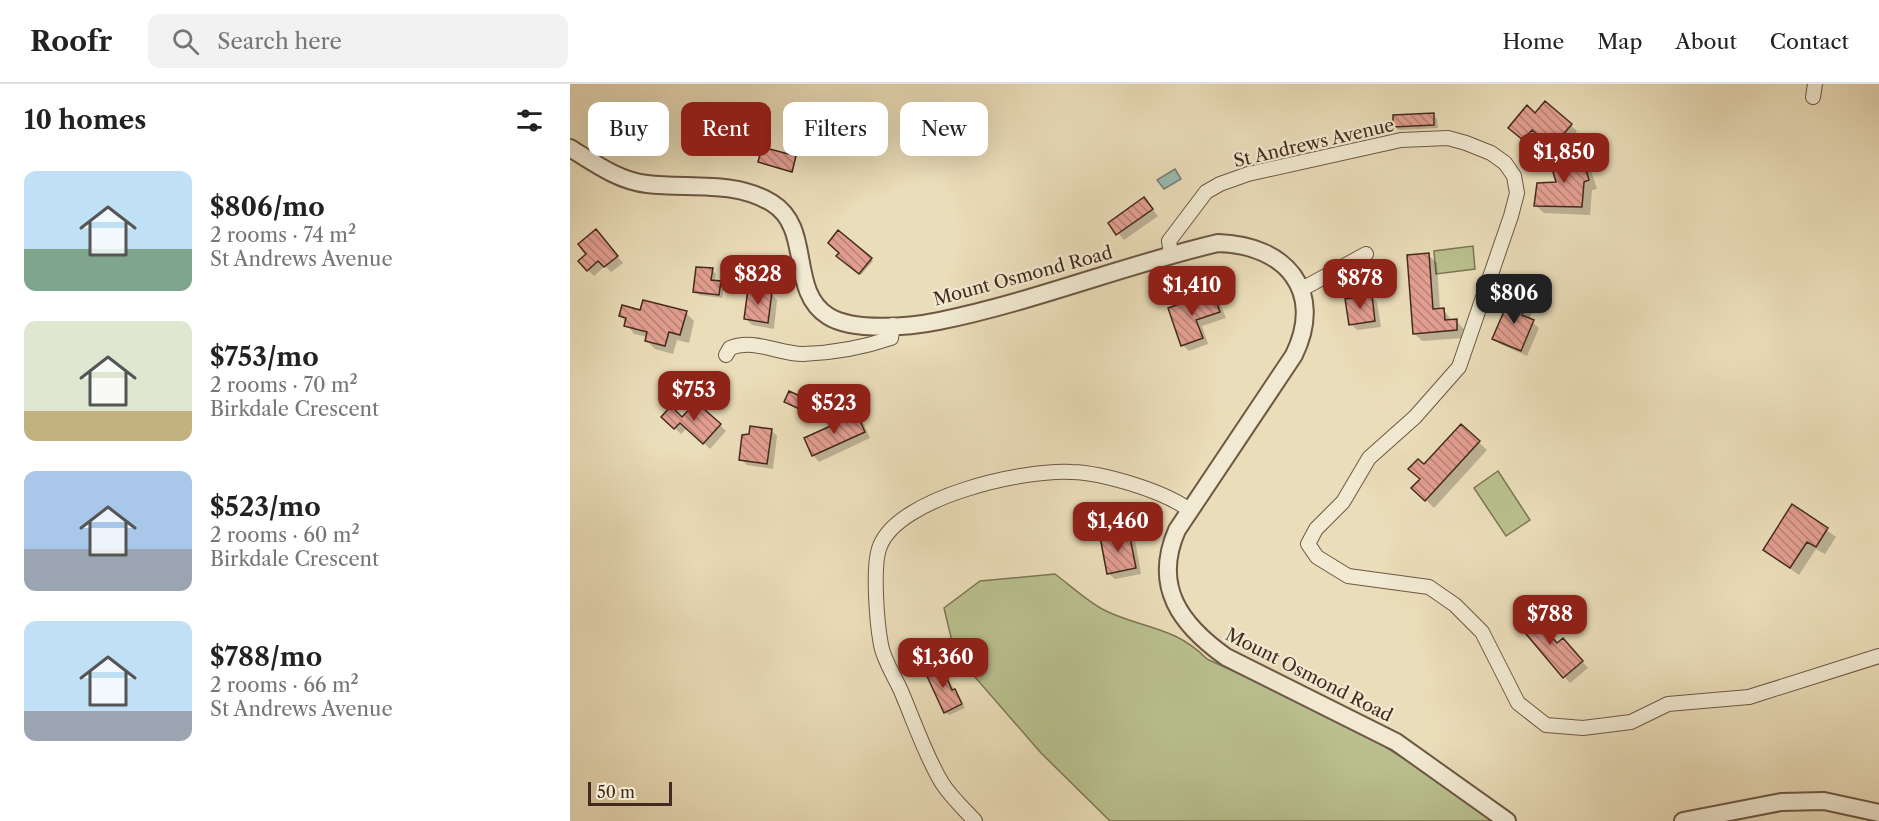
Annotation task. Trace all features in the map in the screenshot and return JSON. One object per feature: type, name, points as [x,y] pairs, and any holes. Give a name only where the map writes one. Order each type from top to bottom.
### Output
[{"type":"street","name":"St Andrews Avenue","points":[[1171,254],[1169,241],[1206,192],[1248,174],[1401,140],[1448,138],[1491,153],[1505,163],[1514,177],[1517,193],[1505,235],[1459,366],[1416,417],[1369,458],[1343,502],[1316,529],[1308,544],[1317,557],[1348,576],[1429,587],[1455,605],[1482,632],[1518,703],[1546,725],[1583,728],[1631,722],[1668,704],[1749,697],[1879,657]]},
{"type":"street","name":"Mount Osmond Road","points":[[570,148],[613,174],[629,180],[646,184],[733,189],[772,203],[784,214],[794,229],[808,292],[820,311],[847,324],[893,325],[937,321],[1171,254],[1218,243],[1240,245],[1268,254],[1287,270],[1302,290],[1307,314],[1304,332],[1294,355],[1226,459],[1188,510],[1173,539],[1168,566],[1169,583],[1178,612],[1192,628],[1226,657],[1396,742],[1507,821]]},
{"type":"street","points":[[1302,290],[1366,254]]},
{"type":"street","points":[[726,355],[730,348],[739,344],[801,354],[841,351],[891,338],[893,325]]},
{"type":"street","points":[[975,821],[938,775],[881,645],[875,573],[876,559],[883,538],[904,518],[935,499],[968,489],[1057,472],[1089,474],[1122,483],[1168,498],[1188,510]]},
{"type":"street","points":[[1683,821],[1792,802],[1824,801],[1879,813]]},
{"type":"green space","points":[[1473,246],[1475,269],[1436,274],[1434,251]]},
{"type":"green space","points":[[1498,471],[1530,520],[1506,536],[1474,488]]},
{"type":"green space","points":[[1055,574],[1104,610],[1182,640],[1207,659],[1351,725],[1442,783],[1492,821],[1110,821],[1041,753],[955,654],[944,608],[980,581]]},
{"type":"water","points":[[1175,169],[1181,179],[1164,189],[1157,180]]},
{"type":"building","points":[[1545,101],[1572,124],[1561,137],[1567,142],[1558,153],[1532,130],[1523,140],[1508,128],[1527,105],[1535,113]]},
{"type":"building","points":[[1434,113],[1434,125],[1393,127],[1393,115]]},
{"type":"building","points":[[771,149],[783,153],[783,156],[796,156],[792,172],[758,162],[760,156],[771,156]]},
{"type":"building","points":[[1581,151],[1589,180],[1584,182],[1582,207],[1534,206],[1537,183],[1556,182],[1550,162]]},
{"type":"building","points":[[1144,197],[1153,209],[1116,235],[1108,223]]},
{"type":"building","points":[[596,229],[618,256],[604,267],[598,261],[587,271],[578,261],[586,254],[578,244]]},
{"type":"building","points":[[838,230],[872,258],[859,274],[836,256],[839,253],[828,243]]},
{"type":"building","points":[[1429,253],[1433,309],[1444,308],[1445,320],[1457,319],[1457,330],[1413,334],[1407,255]]},
{"type":"building","points":[[696,267],[713,268],[711,280],[721,281],[719,295],[693,292]]},
{"type":"building","points":[[748,289],[772,292],[768,323],[744,319]]},
{"type":"building","points":[[1213,292],[1220,312],[1196,320],[1203,338],[1181,346],[1168,308]]},
{"type":"building","points":[[1372,295],[1375,321],[1349,325],[1345,299]]},
{"type":"building","points":[[1511,295],[1528,302],[1522,315],[1534,320],[1521,351],[1492,339]]},
{"type":"building","points":[[643,300],[687,311],[680,335],[669,332],[665,346],[645,341],[647,332],[624,326],[626,318],[619,316],[622,305],[640,310]]},
{"type":"building","points":[[789,391],[811,401],[806,412],[784,402]]},
{"type":"building","points":[[696,402],[721,424],[703,444],[680,423],[674,429],[661,417],[671,406],[682,417]]},
{"type":"building","points":[[857,414],[865,432],[812,456],[804,438]]},
{"type":"building","points":[[1461,424],[1480,441],[1425,501],[1411,488],[1420,479],[1408,469],[1418,459],[1424,464]]},
{"type":"building","points":[[750,426],[772,429],[767,464],[739,460],[742,435],[749,434]]},
{"type":"building","points":[[1792,504],[1828,528],[1816,547],[1807,542],[1790,568],[1763,550]]},
{"type":"building","points":[[1129,532],[1136,568],[1107,574],[1100,537]]},
{"type":"building","points":[[1529,611],[1557,643],[1563,638],[1583,661],[1563,678],[1516,622]]},
{"type":"building","points":[[941,665],[952,690],[955,689],[962,704],[944,713],[925,672]]}]
